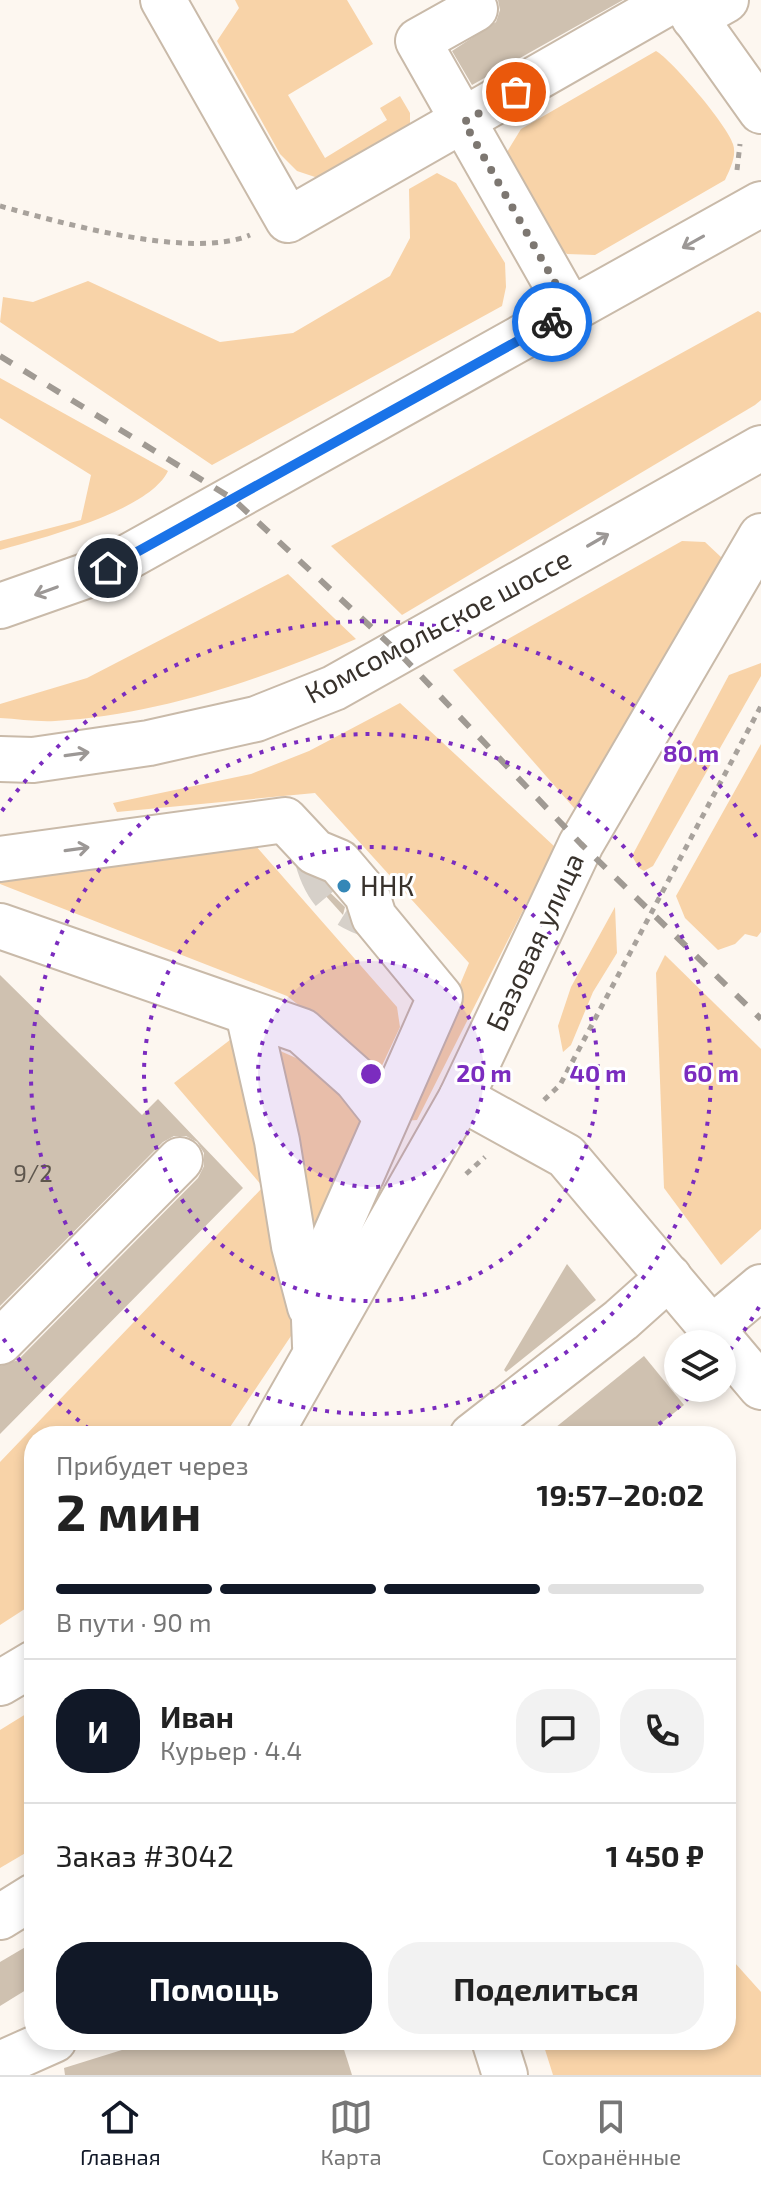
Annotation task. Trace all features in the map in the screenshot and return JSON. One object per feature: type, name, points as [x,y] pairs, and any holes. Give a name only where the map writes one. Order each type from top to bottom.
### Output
[{"type":"main road","points":[[163,0],[288,220],[464,122],[694,5],[751,123]]},
{"type":"main road","points":[[475,9],[418,41],[571,311]]},
{"type":"main road","points":[[0,606],[108,568],[571,311],[749,189]]},
{"type":"main road","name":"Комсомольское шоссе","points":[[0,759],[33,760],[149,743],[256,719],[334,688],[761,448]]},
{"type":"main road","name":"Базовая улица","points":[[274,1426],[315,1338],[461,1098],[581,844],[761,536]]},
{"type":"main road","points":[[0,859],[285,820],[315,852],[339,862],[367,895],[374,917],[440,997],[325,1258],[315,1338]]},
{"type":"main road","points":[[0,926],[302,1031],[356,1079],[386,1117]]},
{"type":"main road","points":[[248,1013],[277,1141],[294,1246],[315,1338]]},
{"type":"main road","points":[[461,1098],[566,1156],[761,1387]]},
{"type":"main road","points":[[0,1342],[180,1160]]},
{"type":"main road","points":[[485,1426],[621,1320],[669,1277]]},
{"type":"main road","points":[[712,1328],[761,1287]]},
{"type":"main road","points":[[0,1683],[24,1669]]},
{"type":"main road","points":[[0,1917],[24,1902]]},
{"type":"main road","points":[[0,2064],[32,2050]]},
{"type":"main road","points":[[497,2050],[505,2075]]},
{"type":"path","points":[[749,189],[751,123]]},
{"type":"path","points":[[0,206],[101,233],[177,241],[239,240],[288,220]]},
{"type":"path","points":[[459,1178],[471,1171],[560,1085],[761,706]]},
{"type":"shaded area","points":[[235,0],[347,0],[373,44],[288,95],[325,158],[387,120],[380,108],[400,96],[410,113],[410,123],[401,135],[330,176],[315,177],[297,171],[280,154],[217,41],[239,8]]},
{"type":"shaded area","points":[[656,51],[699,94],[729,135],[734,153],[729,171],[725,180],[595,255],[567,254],[544,235],[512,179],[507,152],[521,129]]},
{"type":"shaded area","points":[[437,173],[456,183],[505,263],[506,287],[502,306],[212,465],[0,322],[3,297],[33,302],[88,281],[220,342],[293,333],[390,276],[410,238],[409,189]]},
{"type":"shaded area","points":[[758,311],[761,313],[761,400],[402,615],[331,546]]},
{"type":"shaded area","points":[[0,378],[168,471],[140,499],[118,510],[67,530],[0,550],[0,541],[81,520],[91,475],[0,418]]},
{"type":"shaded area","points":[[682,541],[705,542],[722,558],[718,576],[582,817],[453,670]]},
{"type":"shaded area","points":[[288,574],[356,639],[247,681],[171,703],[55,721],[0,718],[0,704],[87,678]]},
{"type":"shaded area","points":[[761,663],[761,676],[653,866],[644,871],[632,856],[729,675]]},
{"type":"shaded area","points":[[400,703],[555,847],[417,1120],[403,1121],[469,963],[315,793],[117,812],[113,803],[251,774],[309,751]]},
{"type":"shaded area","points":[[761,744],[761,932],[757,937],[745,934],[735,944],[718,950],[685,918],[676,896]]},
{"type":"shaded area","points":[[255,845],[397,1007],[400,1027],[379,1072],[359,1052],[287,996],[0,884],[0,874]]},
{"type":"shaded area","points":[[615,907],[617,953],[593,992],[571,1045],[563,1052],[558,1026],[571,987]]},
{"type":"shaded area","points":[[665,955],[761,1049],[761,1229],[721,1265],[664,1188],[656,973]]},
{"type":"shaded area","points":[[239,1033],[319,1068],[358,1103],[360,1132],[299,1324],[231,1426],[34,1426],[263,1187],[174,1083]]},
{"type":"shaded area","points":[[24,1437],[24,1609],[0,1625],[0,1462]]},
{"type":"shaded area","points":[[24,1715],[24,1854],[0,1868],[0,1730]]},
{"type":"shaded area","points":[[736,1964],[761,1992],[761,2075],[553,2075],[545,2050],[736,2050]]},
{"type":"building","points":[[498,0],[623,0],[472,85],[452,51],[496,22],[500,10]]},
{"type":"building","points":[[318,881],[345,907],[343,915],[315,884]]},
{"type":"building","points":[[0,975],[142,1115],[158,1099],[243,1188],[0,1434],[0,1366],[18,1360],[198,1178],[204,1166],[204,1153],[197,1142],[186,1136],[174,1136],[163,1142],[0,1306]]},
{"type":"building","points":[[567,1264],[596,1300],[506,1372],[504,1370]]},
{"type":"building","points":[[644,1356],[664,1380],[664,1402],[682,1402],[684,1405],[658,1426],[557,1426]]},
{"type":"building","points":[[24,1948],[24,1991],[0,2006],[0,1962]]},
{"type":"building","points":[[122,2050],[344,2050],[352,2075],[65,2075],[64,2068]]},
{"type":"tunnel","points":[[315,852],[318,865],[334,894],[351,907],[374,917]]},
{"type":"railway","points":[[0,356],[233,499],[399,653],[581,844],[761,1019]]},
{"type":"way so far","points":[[516,92],[464,122],[571,311],[552,322]]},
{"type":"place","name":"ННК","points":[[344,886]]},
{"type":"route","points":[[108,568],[552,322]]}]
